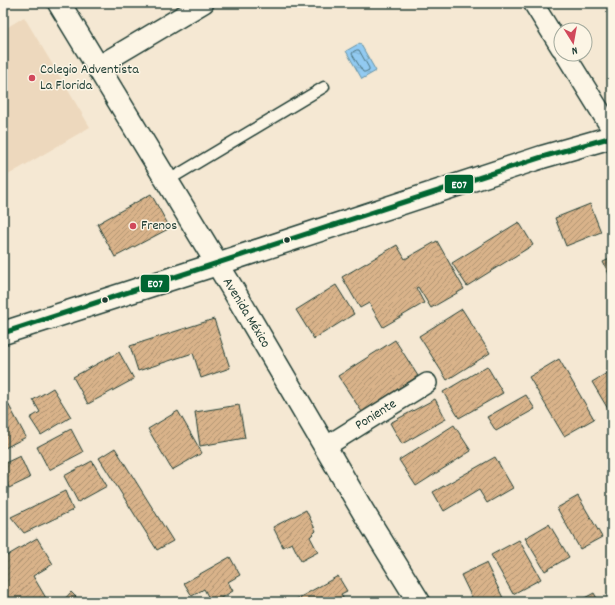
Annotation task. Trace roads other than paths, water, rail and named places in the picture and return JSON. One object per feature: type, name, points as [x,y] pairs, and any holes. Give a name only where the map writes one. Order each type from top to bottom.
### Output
[{"type":"street","name":"Avenida México","points":[[59,3],[419,602]]},
{"type":"street","points":[[98,66],[204,3]]},
{"type":"street","points":[[533,3],[553,35]]},
{"type":"street","points":[[570,62],[612,130]]},
{"type":"street","points":[[3,333],[542,157],[612,137]]},
{"type":"street","name":"Poniente","points":[[325,447],[427,383]]},
{"type":"lane","points":[[167,181],[324,87]]},
{"type":"water","points":[[360,43],[376,71],[362,79],[346,51]]},
{"type":"place","name":"Colegio Adventista La Florida","points":[[32,78]]},
{"type":"place","name":"Frenos","points":[[133,226]]}]
